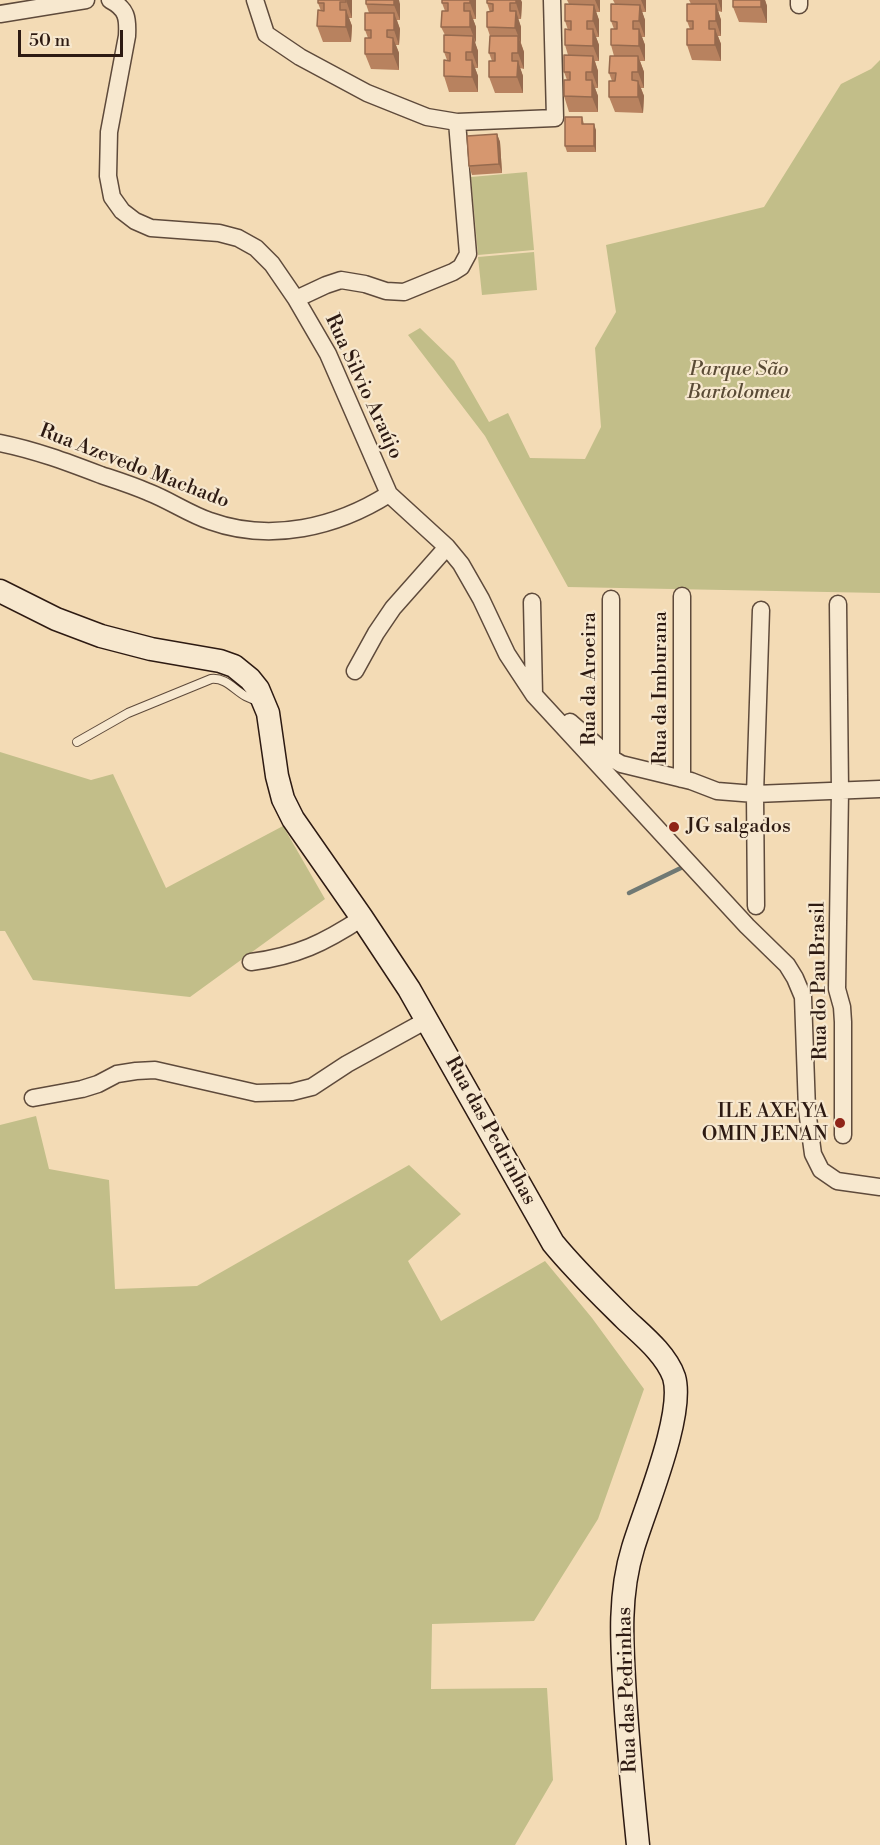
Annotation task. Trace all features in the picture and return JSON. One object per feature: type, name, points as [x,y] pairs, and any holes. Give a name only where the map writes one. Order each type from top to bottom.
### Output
[{"type":"main road","name":"Rua das Pedrinhas","points":[[0,591],[37,610],[100,636],[151,649],[220,661],[234,666],[250,679],[264,701],[268,714],[277,776],[293,819],[362,918],[427,1020],[553,1243],[568,1262],[658,1352],[673,1376],[676,1408],[662,1460],[632,1550],[622,1605],[629,1762],[638,1845]]},
{"type":"street","points":[[0,14],[86,0]]},
{"type":"street","name":"Rua Silvio Araújo","points":[[110,0],[123,9],[128,20],[109,132],[108,176],[112,196],[122,211],[135,221],[151,228],[219,233],[238,238],[256,248],[272,264],[296,299],[328,354],[389,494]]},
{"type":"street","points":[[255,0],[266,34],[300,57],[367,93],[427,117],[457,122],[555,118],[552,0]]},
{"type":"street","points":[[296,299],[340,280],[365,284],[386,291],[404,292],[461,267],[468,254],[457,122]]},
{"type":"street","name":"Rua Azevedo Machado","points":[[0,443],[38,452],[134,486],[210,521],[251,531],[284,531],[323,525],[367,508],[389,494]]},
{"type":"street","points":[[389,494],[447,547],[470,578],[507,654],[534,695],[747,926],[787,965],[803,997],[807,1110],[813,1154],[821,1170],[837,1181],[880,1187]]},
{"type":"street","points":[[355,671],[393,608],[447,547]]},
{"type":"street","name":"Rua da Imburana","points":[[682,596],[682,779]]},
{"type":"street","name":"Rua da Aroeira","points":[[611,599],[611,758]]},
{"type":"street","points":[[532,602],[534,695]]},
{"type":"street","name":"Rua do Pau Brasil","points":[[838,604],[840,790],[837,990],[842,1006],[843,1135]]},
{"type":"street","points":[[756,906],[755,794],[761,610]]},
{"type":"street","points":[[549,712],[570,722],[621,764],[682,779],[717,791],[755,794],[880,789]]},
{"type":"street","points":[[251,962],[309,948],[331,938],[362,918]]},
{"type":"street","points":[[33,1098],[82,1089],[117,1074],[155,1070],[256,1094],[292,1092],[312,1087],[347,1064],[427,1020]]},
{"type":"lane","points":[[77,742],[128,713],[212,679],[222,679],[250,699],[264,701]]},
{"type":"green space","name":"Parque São Bartolomeu","points":[[880,60],[880,593],[568,587],[485,436],[408,335],[420,328],[454,361],[489,422],[508,413],[530,458],[585,459],[601,427],[595,348],[616,312],[606,245],[764,207],[841,84],[871,69]]},
{"type":"green space","points":[[527,172],[534,250],[478,255],[471,177]]},
{"type":"green space","points":[[534,252],[537,290],[482,295],[478,257]]},
{"type":"green space","points":[[0,752],[91,780],[113,774],[166,888],[283,826],[325,899],[190,997],[33,980],[5,931],[0,931]]},
{"type":"green space","points":[[36,1116],[49,1169],[109,1180],[115,1289],[197,1286],[409,1165],[461,1214],[408,1261],[441,1321],[545,1261],[592,1318],[644,1389],[598,1519],[534,1621],[432,1624],[431,1689],[547,1688],[553,1780],[515,1845],[0,1845],[0,1125]]},
{"type":"building","points":[[318,0],[346,0],[346,2],[340,2],[340,10],[346,10],[346,27],[317,26],[318,10],[324,11],[324,3],[318,3]]},
{"type":"building","points":[[366,0],[394,0],[394,5],[366,4]]},
{"type":"building","points":[[442,0],[470,0],[470,3],[464,3],[464,11],[470,11],[470,27],[441,27],[442,11],[448,11],[448,3],[442,3]]},
{"type":"building","points":[[487,0],[516,0],[516,3],[510,3],[510,11],[516,11],[515,28],[487,27],[487,12],[493,11],[493,4],[487,3]]},
{"type":"building","points":[[733,0],[761,0],[761,7],[733,7]]},
{"type":"building","points":[[565,4],[594,5],[593,21],[587,21],[587,29],[593,29],[593,46],[565,45],[565,29],[571,30],[571,21],[565,21]]},
{"type":"building","points":[[611,4],[640,5],[639,21],[633,21],[633,29],[639,29],[639,46],[611,45],[611,29],[617,29],[617,22],[611,21]]},
{"type":"building","points":[[687,4],[716,4],[716,21],[709,21],[709,29],[715,29],[715,45],[687,45],[687,29],[693,29],[693,21],[687,21]]},
{"type":"building","points":[[365,13],[394,13],[394,30],[387,30],[387,37],[393,38],[393,54],[365,54],[365,38],[371,38],[371,30],[365,30]]},
{"type":"building","points":[[444,35],[473,36],[472,52],[466,52],[466,60],[472,60],[472,77],[444,76],[444,60],[450,61],[450,53],[444,52]]},
{"type":"building","points":[[490,36],[518,36],[518,53],[512,53],[512,61],[518,61],[517,77],[489,77],[489,61],[495,61],[495,53],[489,53]]},
{"type":"building","points":[[564,55],[593,56],[592,72],[586,72],[586,80],[592,80],[592,97],[564,96],[564,80],[570,80],[570,72],[564,72]]},
{"type":"building","points":[[610,56],[638,56],[638,72],[632,72],[632,80],[638,81],[638,97],[609,97],[609,81],[615,81],[616,73],[609,73]]},
{"type":"building","points":[[565,117],[582,117],[582,124],[594,124],[594,146],[565,146]]},
{"type":"building","points":[[497,134],[499,164],[469,166],[467,136]]},
{"type":"waterway","points":[[629,893],[685,866]]},
{"type":"place","name":"JG salgados","points":[[674,827]]},
{"type":"place","name":"ILE AXE YA OMIN JENAN","points":[[840,1123]]}]
